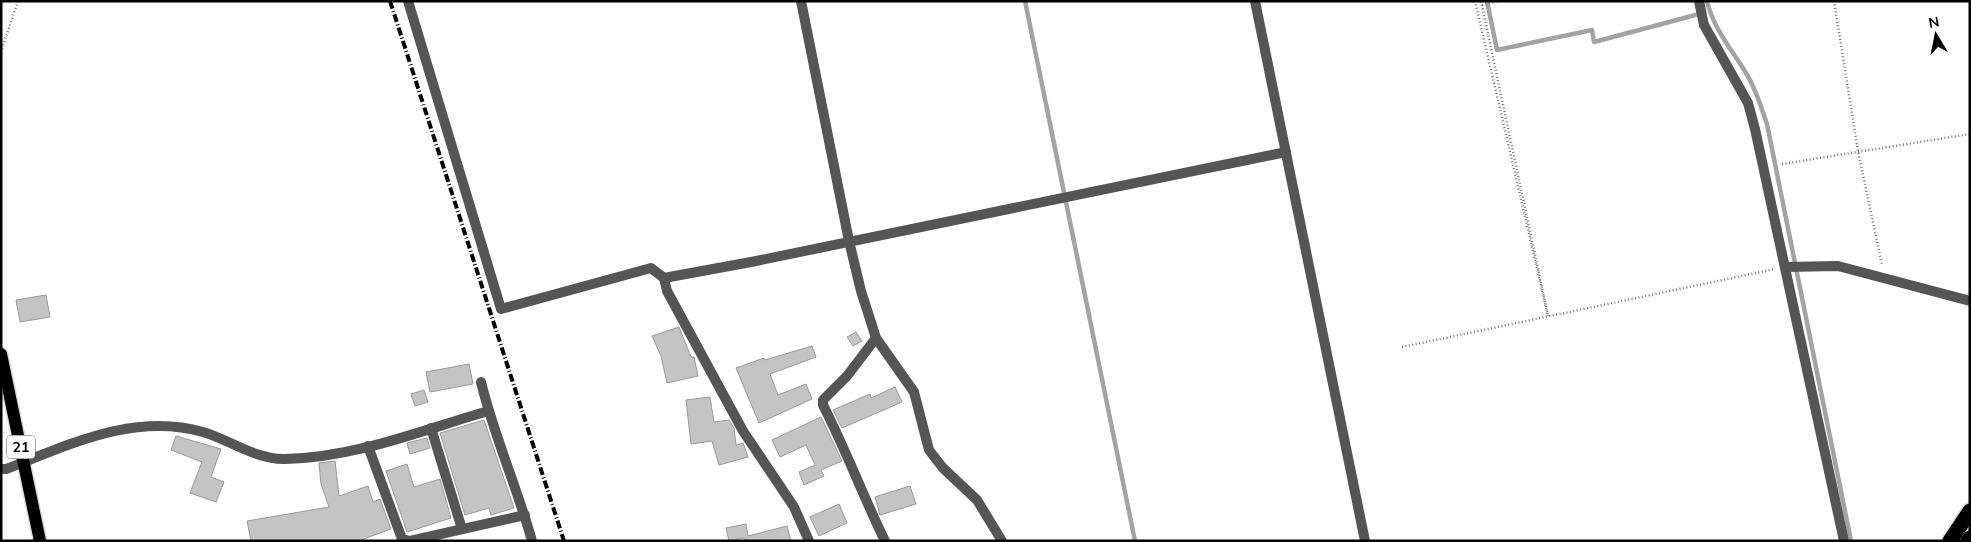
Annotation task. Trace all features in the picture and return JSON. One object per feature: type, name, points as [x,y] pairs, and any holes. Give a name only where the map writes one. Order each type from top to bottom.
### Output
[{"type":"highway","points":[[1950,541],[1970,511]]},
{"type":"main road","name":"21","points":[[1,354],[40,541]]},
{"type":"street","points":[[408,1],[501,309],[650,268],[664,278],[667,291],[743,431],[794,506],[809,541]]},
{"type":"street","points":[[801,1],[849,241],[861,290],[876,338],[914,392],[929,450],[943,468],[977,500],[1002,541]]},
{"type":"street","points":[[1255,1],[1365,541]]},
{"type":"street","points":[[1699,1],[1704,25],[1748,103],[1756,129],[1844,541]]},
{"type":"street","points":[[664,278],[1286,152]]},
{"type":"street","points":[[1785,267],[1838,266],[1970,301]]},
{"type":"street","points":[[876,338],[847,376],[823,400],[885,541]]},
{"type":"street","points":[[481,382],[488,411],[525,515],[532,541]]},
{"type":"street","points":[[1,469],[111,431],[150,424],[201,431],[262,455],[283,460],[325,456],[368,446],[488,411]]},
{"type":"street","points":[[430,428],[462,529]]},
{"type":"street","points":[[368,446],[402,539],[410,540],[525,515]]},
{"type":"path","points":[[1,52],[18,1]]},
{"type":"path","points":[[1475,1],[1548,316]]},
{"type":"path","points":[[1499,1],[1481,3],[1548,316]]},
{"type":"path","points":[[1834,1],[1858,151],[1885,279]]},
{"type":"path","points":[[1782,164],[1970,134]]},
{"type":"path","points":[[1402,347],[1785,267]]},
{"type":"building","points":[[46,295],[50,317],[20,322],[16,300]]},
{"type":"building","points":[[679,327],[691,357],[694,357],[698,376],[667,383],[661,356],[652,336]]},
{"type":"building","points":[[856,332],[862,341],[853,346],[847,337]]},
{"type":"building","points":[[812,346],[816,357],[770,374],[778,395],[806,384],[812,399],[759,423],[736,368],[764,358],[765,360]]},
{"type":"building","points":[[469,364],[473,384],[430,392],[426,372]]},
{"type":"building","points":[[895,387],[902,402],[842,428],[833,410],[870,394],[871,398]]},
{"type":"building","points":[[424,390],[428,402],[415,406],[411,394]]},
{"type":"building","points":[[710,397],[714,422],[729,420],[734,428],[736,445],[743,443],[748,457],[719,465],[712,441],[691,444],[686,400]]},
{"type":"building","points":[[821,417],[842,461],[821,470],[824,476],[804,485],[799,472],[815,465],[806,445],[780,457],[772,440]]},
{"type":"building","points":[[484,420],[514,508],[491,515],[489,508],[465,515],[440,433]]},
{"type":"building","points":[[176,436],[221,449],[211,477],[224,482],[216,502],[190,493],[202,462],[171,450]]},
{"type":"building","points":[[427,438],[430,448],[410,454],[407,443]]},
{"type":"building","points":[[335,461],[339,496],[368,486],[373,502],[380,499],[391,529],[358,541],[251,541],[247,521],[329,507],[321,484],[319,463]]},
{"type":"building","points":[[407,464],[414,487],[440,479],[451,518],[407,532],[386,471]]},
{"type":"building","points":[[910,486],[916,504],[880,515],[875,497]]},
{"type":"building","points":[[839,504],[847,523],[819,536],[810,517]]},
{"type":"building","points":[[746,524],[748,536],[787,526],[791,541],[745,541],[744,538],[729,541],[726,528]]},
{"type":"waterway","points":[[1025,1],[1135,541]]},
{"type":"waterway","points":[[1487,1],[1497,50],[1592,30],[1594,42],[1703,13]]},
{"type":"waterway","points":[[1707,1],[1718,30],[1753,85],[1767,124],[1851,541]]},
{"type":"railway","points":[[390,1],[564,541]]}]
